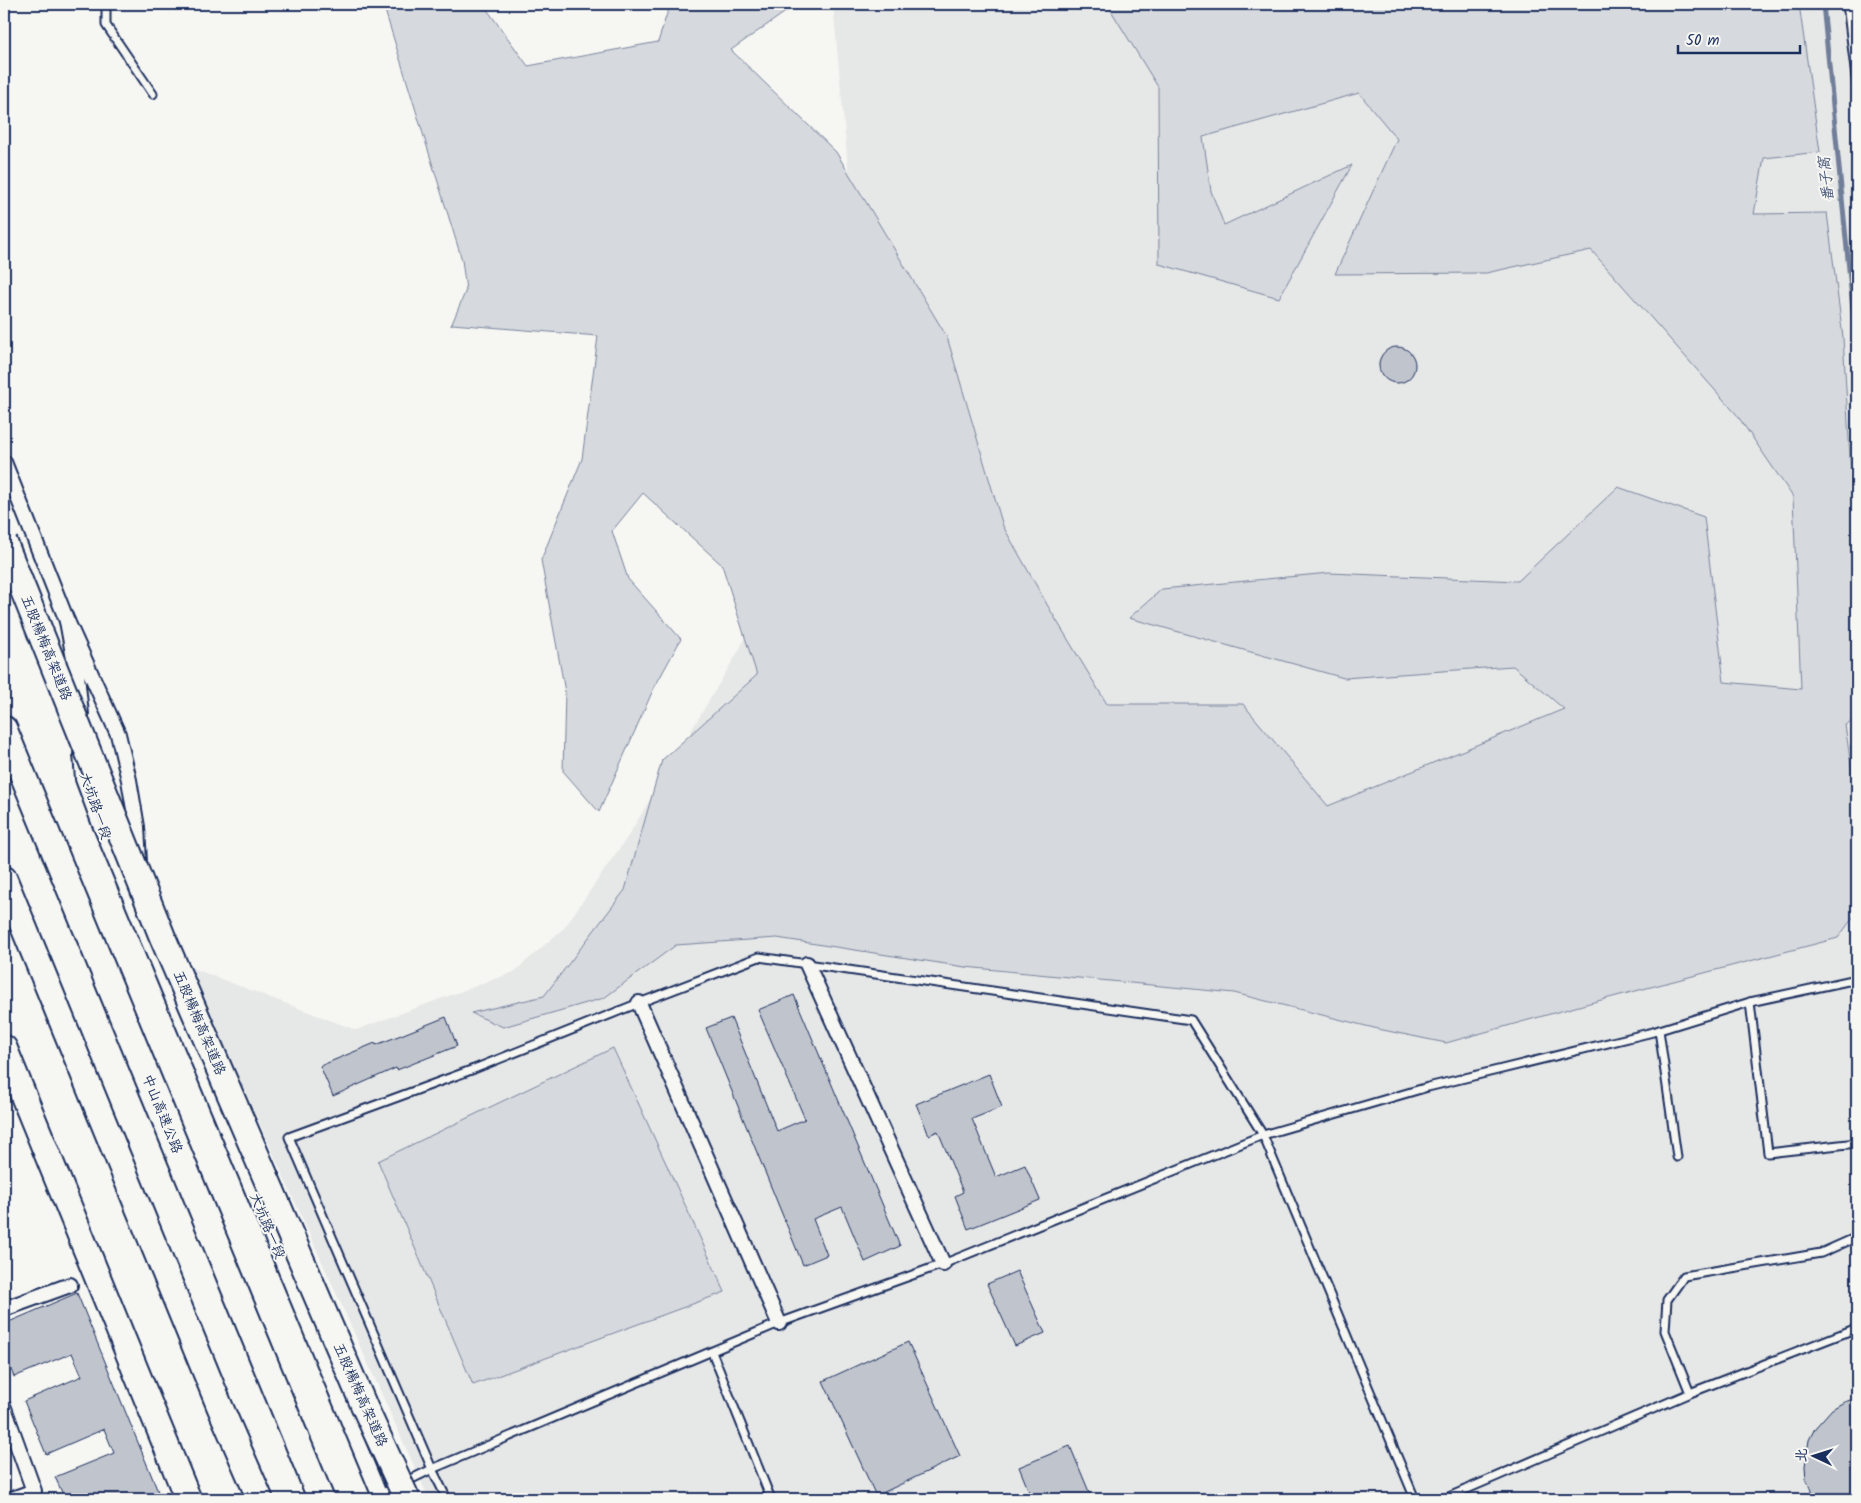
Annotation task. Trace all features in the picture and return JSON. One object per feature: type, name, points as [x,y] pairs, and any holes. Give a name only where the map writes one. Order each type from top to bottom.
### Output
[{"type":"highway","name":"五股楊梅高架道路","points":[[4,542],[162,936],[365,1408],[407,1499]]},
{"type":"highway","name":"中山高速公路","points":[[4,729],[321,1499]]},
{"type":"highway","points":[[4,880],[220,1407],[260,1499]]},
{"type":"highway","points":[[4,1048],[188,1499]]},
{"type":"street","name":"大坑路一段","points":[[4,462],[67,621],[118,734],[130,780],[146,916],[154,954]]},
{"type":"street","name":"大坑路一段","points":[[67,621],[78,675],[83,779],[99,822],[380,1497]]},
{"type":"street","points":[[808,964],[943,1264]]},
{"type":"street","points":[[639,1003],[779,1323]]},
{"type":"street","points":[[4,1309],[70,1285]]},
{"type":"street","points":[[4,1408],[34,1491],[12,1499]]},
{"type":"lane","points":[[106,4],[106,25],[153,94]]},
{"type":"lane","points":[[1847,4],[1857,86]]},
{"type":"lane","points":[[447,1499],[432,1469],[289,1137],[474,1069],[759,957],[1191,1020],[1262,1135],[1414,1499]]},
{"type":"lane","points":[[380,1497],[432,1469],[779,1323],[943,1264],[1262,1135],[1428,1087],[1659,1030],[1750,1002],[1857,979]]},
{"type":"lane","points":[[1750,1002],[1768,1153],[1857,1143]]},
{"type":"lane","points":[[1659,1030],[1677,1157]]},
{"type":"lane","points":[[1690,1393],[1665,1331],[1667,1300],[1684,1276],[1821,1253],[1857,1237]]},
{"type":"lane","points":[[1444,1499],[1690,1393],[1857,1328]]},
{"type":"lane","points":[[712,1352],[772,1499]]},
{"type":"shaded area","points":[[383,4],[483,4],[528,66],[658,42],[670,4],[797,4],[731,50],[836,152],[947,337],[1003,526],[1049,608],[1107,704],[1243,704],[1328,806],[1564,709],[1513,666],[1344,678],[1129,618],[1162,589],[1329,573],[1518,581],[1618,487],[1704,517],[1724,682],[1801,689],[1793,497],[1737,415],[1591,250],[1486,273],[1335,274],[1397,139],[1359,93],[1203,137],[1211,191],[1224,225],[1352,165],[1279,298],[1159,264],[1158,87],[1107,4],[1799,4],[1820,152],[1764,158],[1754,214],[1827,213],[1843,337],[1853,509],[1857,534],[1857,718],[1845,725],[1857,806],[1857,912],[1838,938],[1446,1043],[1378,1029],[1234,993],[965,967],[777,938],[676,945],[604,998],[503,1027],[471,1013],[544,996],[625,890],[662,760],[757,675],[722,565],[643,493],[612,531],[628,579],[681,639],[653,690],[599,812],[563,771],[565,692],[541,560],[582,459],[598,336],[452,324],[451,326],[466,290],[462,260]]},
{"type":"shaded area","points":[[833,4],[1857,4],[1857,1499],[429,1499],[189,967],[356,1030],[514,972],[564,928],[629,835],[741,647],[862,318]]},
{"type":"shaded area","points":[[613,1048],[725,1292],[473,1385],[378,1161]]},
{"type":"building","points":[[1397,347],[1409,353],[1415,365],[1409,377],[1397,383],[1385,377],[1379,365],[1385,353]]},
{"type":"building","points":[[794,995],[900,1246],[865,1262],[842,1207],[813,1219],[827,1255],[803,1265],[706,1028],[731,1018],[777,1131],[805,1119],[758,1010]]},
{"type":"building","points":[[446,1017],[457,1046],[397,1070],[396,1068],[333,1096],[320,1066],[375,1043],[376,1045]]},
{"type":"building","points":[[989,1074],[1002,1107],[972,1119],[996,1177],[1025,1165],[1040,1200],[968,1229],[955,1196],[963,1192],[938,1131],[929,1135],[916,1104]]},
{"type":"building","points":[[1017,1271],[1045,1333],[1015,1346],[987,1284]]},
{"type":"building","points":[[77,1293],[161,1499],[65,1499],[55,1477],[114,1453],[104,1429],[46,1454],[24,1401],[82,1376],[72,1353],[14,1377],[4,1352],[4,1324]]},
{"type":"building","points":[[908,1342],[960,1456],[876,1496],[823,1381]]},
{"type":"building","points":[[1857,1398],[1857,1499],[1815,1499],[1806,1479],[1805,1466],[1809,1440],[1815,1428],[1832,1409],[1844,1402]]},
{"type":"building","points":[[1070,1446],[1092,1499],[1032,1499],[1019,1467]]},
{"type":"waterway","name":"番子窩","points":[[1823,4],[1857,351]]}]
